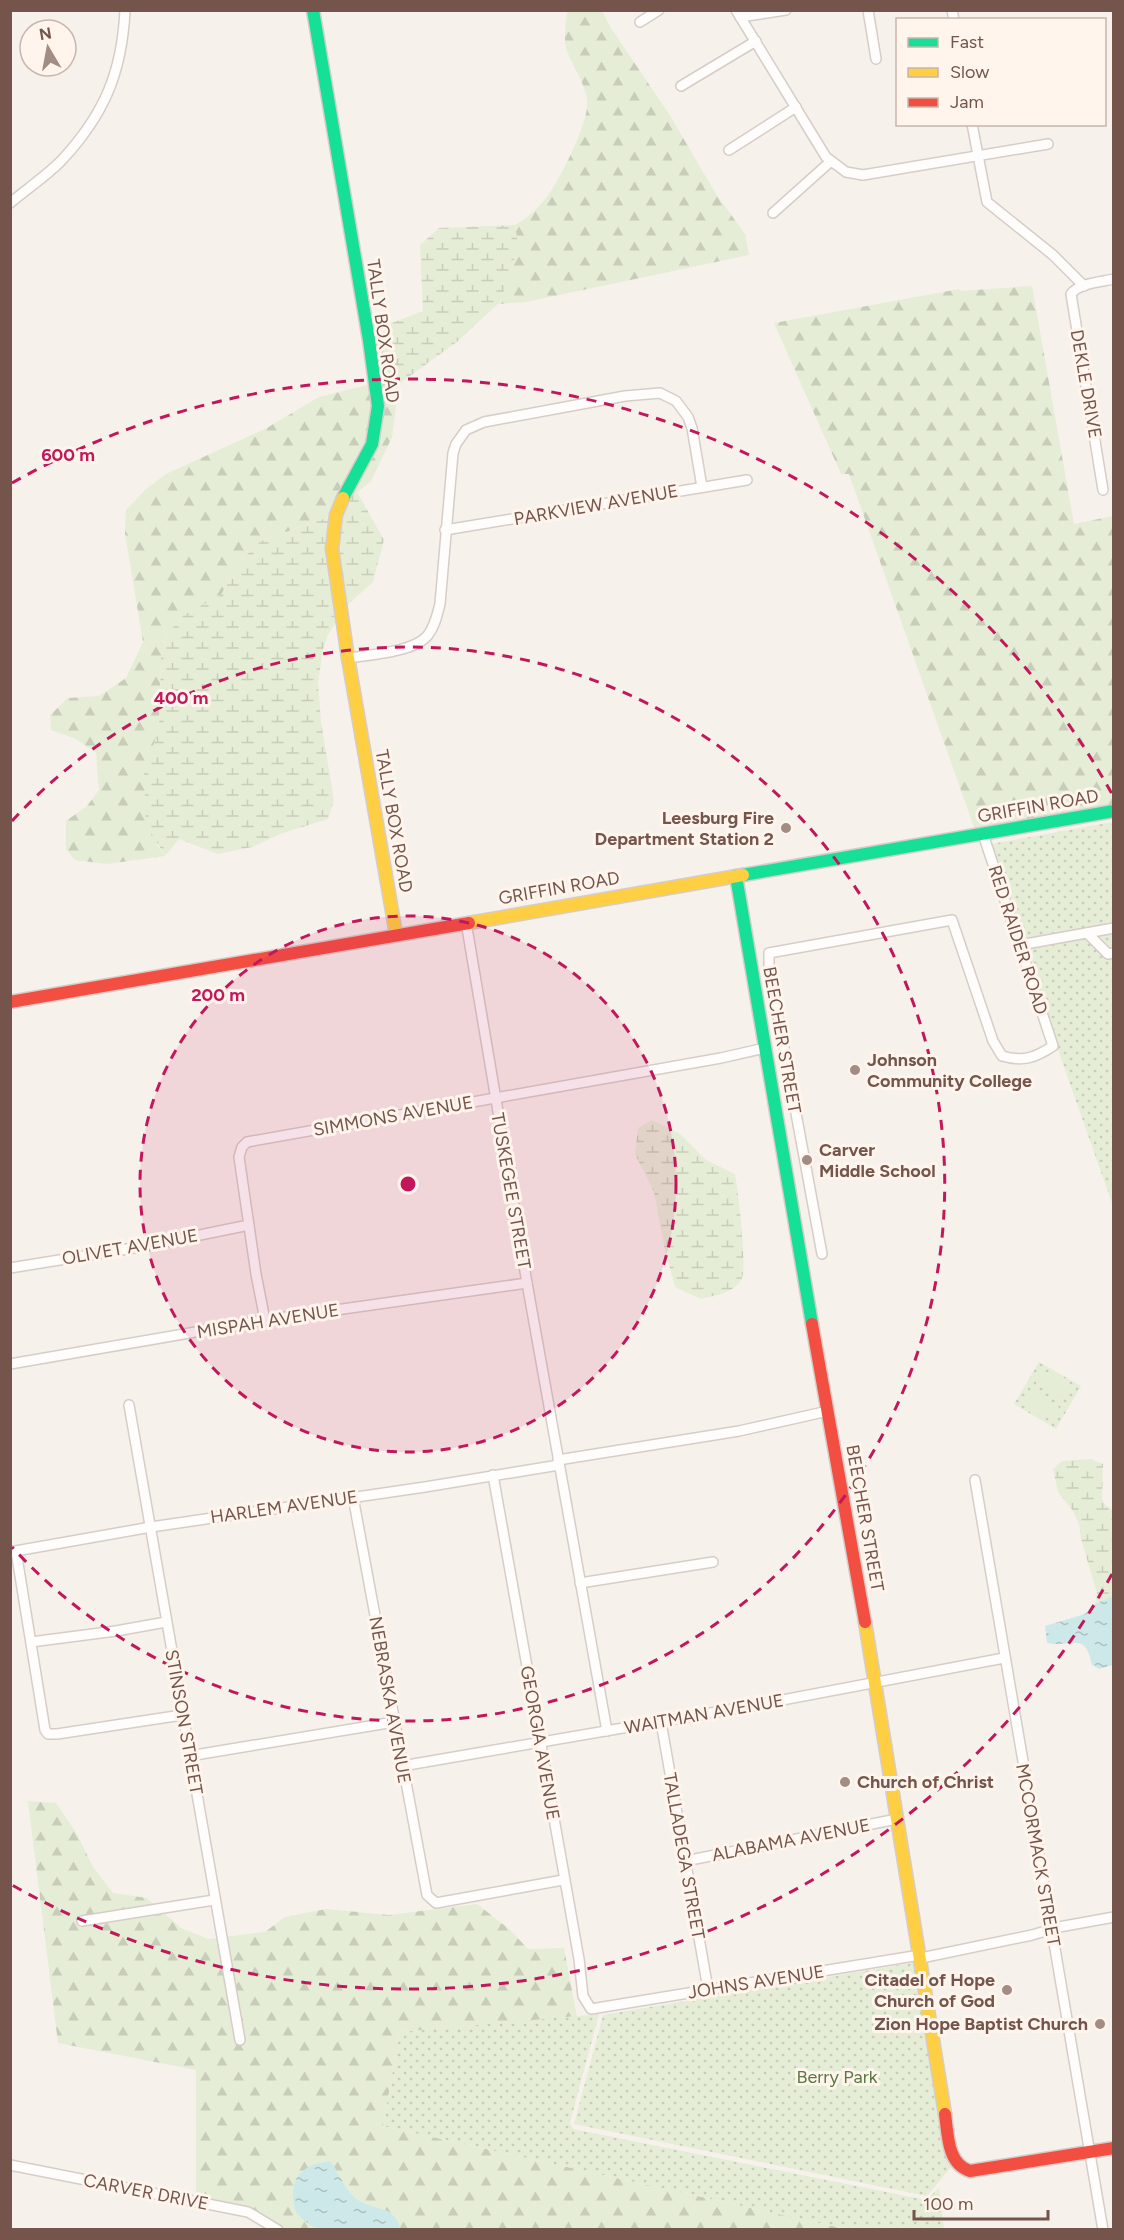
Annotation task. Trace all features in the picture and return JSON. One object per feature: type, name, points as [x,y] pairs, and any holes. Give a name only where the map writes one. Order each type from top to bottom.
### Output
[{"type":"street","points":[[10,203],[60,162],[91,126],[112,84],[123,43],[125,10]]},
{"type":"street","name":"TALLY BOX ROAD","points":[[314,10],[378,405],[372,444],[346,492],[333,529],[334,567],[396,934]]},
{"type":"street","points":[[640,22],[659,10]]},
{"type":"street","points":[[786,10],[738,14],[830,162],[846,172],[863,176],[1048,144]]},
{"type":"street","points":[[867,10],[876,59]]},
{"type":"street","points":[[681,86],[756,41]]},
{"type":"street","points":[[729,150],[796,107]]},
{"type":"street","points":[[972,126],[987,202],[1053,255],[1084,286],[1113,279]]},
{"type":"street","points":[[773,213],[830,162]]},
{"type":"street","name":"DEKLE DRIVE","points":[[1084,286],[1072,291],[1072,302],[1103,490]]},
{"type":"street","points":[[348,658],[417,644],[428,636],[433,627],[440,604],[453,453],[456,444],[466,430],[507,416],[625,396],[660,393],[669,396],[682,408],[692,428],[702,487]]},
{"type":"street","name":"PARKVIEW AVENUE","points":[[446,530],[747,480]]},
{"type":"street","name":"GRIFFIN ROAD","points":[[10,1002],[1113,811]]},
{"type":"street","name":"RED RAIDER ROAD","points":[[822,1254],[769,967],[769,953],[952,920],[993,1041],[1002,1056],[1016,1060],[1037,1056],[1053,1046],[983,834]]},
{"type":"street","name":"BEECHER STREET","points":[[736,876],[875,1683],[951,2150],[959,2167],[975,2172],[1089,2152]]},
{"type":"street","name":"TUSKEGEE STREET","points":[[465,922],[607,1731]]},
{"type":"street","points":[[1020,945],[1113,928]]},
{"type":"street","points":[[1087,933],[1108,954],[1113,953]]},
{"type":"street","name":"SIMMONS AVENUE","points":[[249,1225],[239,1154],[242,1147],[251,1140],[721,1058],[765,1048]]},
{"type":"street","points":[[249,1225],[265,1320]]},
{"type":"street","name":"OLIVET AVENUE","points":[[10,1268],[146,1246],[249,1225]]},
{"type":"street","name":"MISPAH AVENUE","points":[[10,1364],[265,1320],[527,1283]]},
{"type":"street","name":"STINSON STREET","points":[[129,1405],[240,2040]]},
{"type":"street","name":"HARLEM AVENUE","points":[[13,1552],[151,1527],[493,1475],[730,1432],[828,1411]]},
{"type":"street","name":"GEORGIA AVENUE","points":[[493,1475],[563,1880],[579,1959],[583,1996],[591,2009]]},
{"type":"street","name":"MCCORMACK STREET","points":[[975,1480],[1103,2229]]},
{"type":"street","name":"NEBRASKA AVENUE","points":[[353,1497],[425,1892],[436,1903],[563,1880]]},
{"type":"street","points":[[13,1552],[45,1730],[48,1734],[182,1715]]},
{"type":"street","points":[[580,1583],[713,1562]]},
{"type":"street","points":[[31,1642],[166,1622]]},
{"type":"street","name":"WAITMAN AVENUE","points":[[402,1766],[661,1722],[1004,1658]]},
{"type":"street","points":[[189,1756],[394,1722]]},
{"type":"street","name":"TALLADEGA STREET","points":[[661,1722],[708,1989]]},
{"type":"street","name":"ALABAMA AVENUE","points":[[685,1861],[897,1819]]},
{"type":"street","points":[[82,1921],[214,1900]]},
{"type":"street","name":"JOHNS AVENUE","points":[[591,2009],[920,1956],[1113,1917]]},
{"type":"street","points":[[1089,2152],[1113,2148]]},
{"type":"street","name":"CARVER DRIVE","points":[[10,2165],[248,2212],[278,2229]]},
{"type":"green space","points":[[567,11],[602,11],[669,114],[716,194],[745,234],[749,255],[526,302],[498,304],[501,301],[518,246],[515,225],[536,210],[552,189],[573,149],[587,108],[583,85],[566,46]]},
{"type":"green space","points":[[515,225],[518,246],[501,301],[458,341],[399,384],[371,384],[376,341],[392,323],[423,311],[420,245],[439,228]]},
{"type":"green space","points":[[1032,286],[1074,524],[1113,516],[1113,806],[975,830],[849,474],[841,474],[774,323],[959,289],[960,291]]},
{"type":"green space","points":[[371,384],[399,384],[392,437],[371,481],[326,518],[261,541],[243,558],[221,595],[168,633],[161,658],[159,727],[153,750],[157,845],[165,856],[107,864],[75,860],[66,849],[66,821],[87,806],[99,790],[96,753],[76,739],[51,730],[50,715],[68,698],[99,696],[126,678],[143,642],[125,533],[126,510],[146,489],[166,474],[265,429],[319,397]]},
{"type":"green space","points":[[357,492],[384,540],[373,582],[346,606],[328,635],[323,649],[318,683],[321,722],[334,800],[328,819],[283,833],[252,847],[218,854],[179,839],[165,856],[146,824],[144,774],[159,727],[161,658],[168,633],[184,615],[221,595],[243,558],[261,541],[326,518]]},
{"type":"green space","points":[[1113,822],[1113,1206],[986,845]]},
{"type":"green space","points":[[652,1120],[680,1134],[706,1160],[735,1174],[742,1229],[743,1273],[737,1285],[728,1291],[701,1299],[675,1287],[654,1192],[635,1154],[638,1128]]},
{"type":"green space","points":[[1039,1362],[1081,1386],[1056,1429],[1014,1404]]},
{"type":"green space","points":[[1043,1370],[1071,1386],[1064,1399],[1036,1383]]},
{"type":"green space","points":[[1031,1391],[1059,1407],[1051,1420],[1023,1404]]},
{"type":"green space","points":[[1091,1459],[1103,1464],[1102,1498],[1104,1504],[1114,1511],[1113,1596],[1095,1604],[1097,1593],[1081,1539],[1079,1524],[1073,1511],[1058,1492],[1053,1469],[1062,1461]]},
{"type":"green space","points":[[28,1801],[56,1803],[77,1834],[93,1867],[113,1893],[147,1898],[181,1928],[208,1939],[265,1932],[285,1917],[326,1909],[389,1915],[477,1904],[509,1929],[528,1949],[564,1948],[577,2017],[400,2032],[383,2126],[846,2229],[400,2229],[394,2215],[354,2197],[330,2161],[312,2226],[320,2229],[271,2229],[260,2220],[196,2195],[196,2070],[58,2043]]},
{"type":"green space","name":"Berry Park","points":[[917,1962],[953,2165],[927,2196],[574,2124],[603,2015]]},
{"type":"green space","points":[[599,2014],[570,2123],[573,2129],[926,2200],[939,2188],[944,2229],[846,2229],[383,2126],[400,2032]]},
{"type":"water","points":[[1113,1596],[1113,1665],[1099,1669],[1092,1665],[1086,1648],[1081,1644],[1047,1643],[1045,1626],[1085,1614],[1095,1604]]},
{"type":"water","points":[[330,2161],[354,2197],[394,2215],[400,2229],[320,2229],[302,2218],[297,2213],[294,2202],[294,2184],[300,2174],[310,2166]]},
{"type":"traffic: fast","points":[[313,10],[369,340],[378,406],[372,444],[343,498]]},
{"type":"traffic: fast","points":[[743,875],[1114,811]]},
{"type":"traffic: fast","points":[[736,876],[812,1324]]},
{"type":"traffic: slow","points":[[343,498],[336,515],[332,549],[348,658],[396,934]]},
{"type":"traffic: slow","points":[[469,923],[743,875]]},
{"type":"traffic: slow","points":[[865,1622],[945,2114]]},
{"type":"traffic: jam","points":[[10,1002],[469,923]]},
{"type":"traffic: jam","points":[[812,1324],[865,1622]]},
{"type":"traffic: jam","points":[[945,2114],[948,2139],[953,2155],[962,2167],[970,2171],[1114,2148]]},
{"type":"place","name":"Leesburg Fire Department Station 2","points":[[786,828]]},
{"type":"place","name":"Johnson Community College","points":[[855,1070]]},
{"type":"place","name":"Carver Middle School","points":[[807,1160]]},
{"type":"place","name":"Church of Christ","points":[[845,1782]]},
{"type":"place","name":"Citadel of Hope Church of God","points":[[1007,1990]]},
{"type":"place","name":"Zion Hope Baptist Church","points":[[1100,2024]]}]
